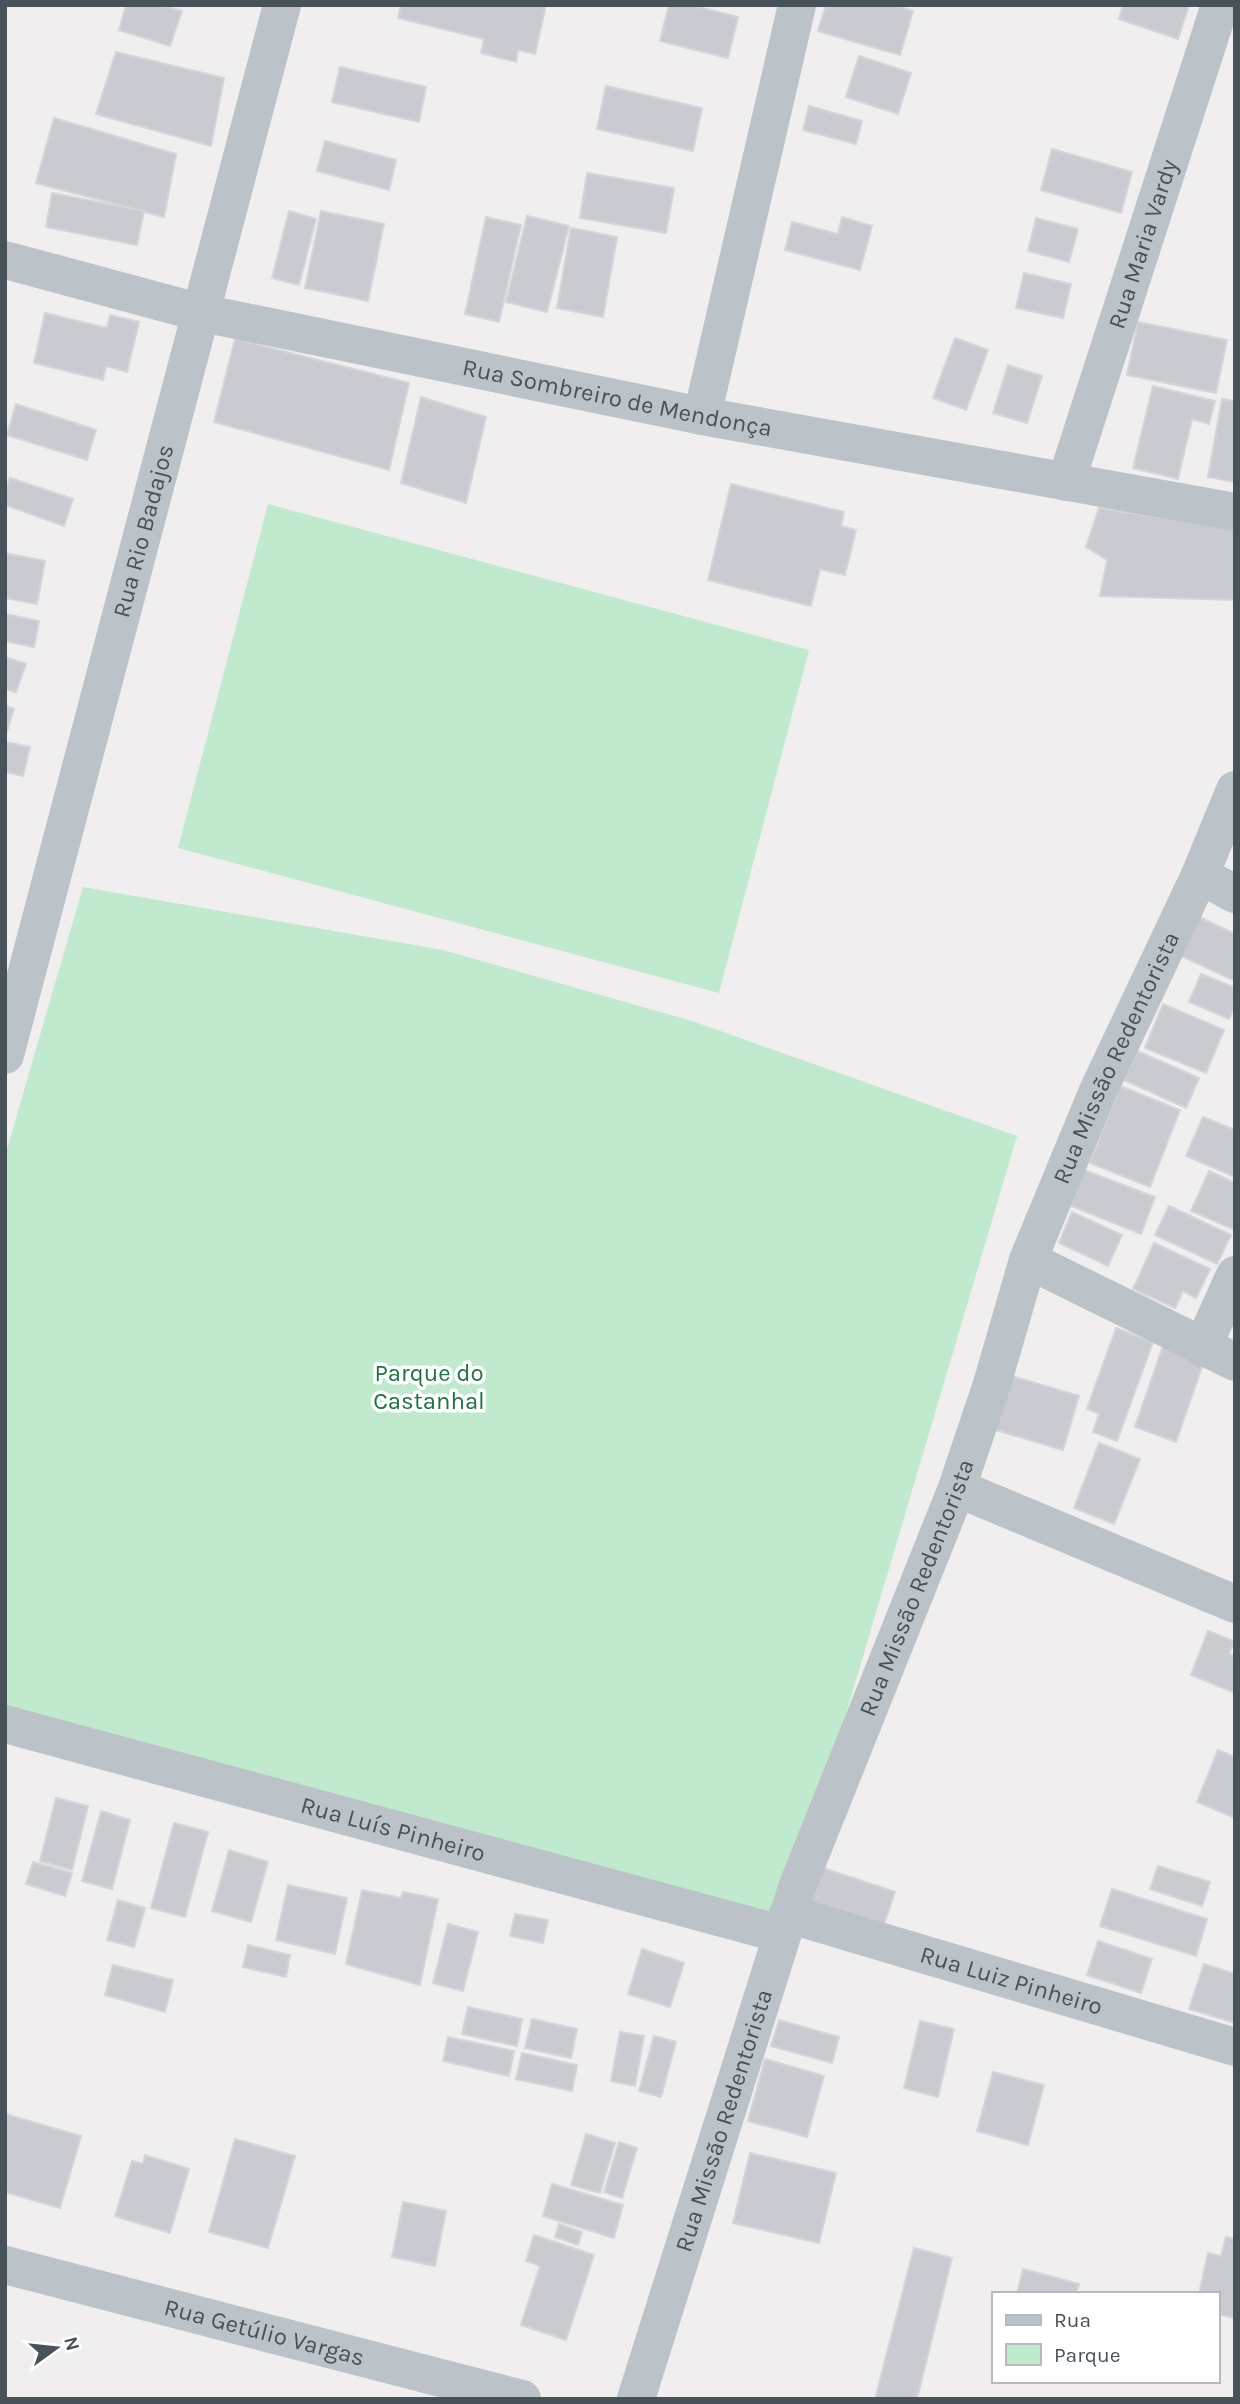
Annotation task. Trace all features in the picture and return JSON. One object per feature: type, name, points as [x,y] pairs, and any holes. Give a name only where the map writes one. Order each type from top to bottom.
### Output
[{"type":"street","name":"Rua Rio Badajos","points":[[5,1055],[282,5]]},
{"type":"street","points":[[702,416],[797,5]]},
{"type":"street","name":"Rua Maria Vardy","points":[[1066,482],[1220,5]]},
{"type":"street","name":"Rua Sombreiro de Mendonça","points":[[5,260],[202,313],[702,416],[1235,512]]},
{"type":"street","name":"Rua Missão Redentorista","points":[[636,2399],[797,1885],[957,1488],[992,1384],[1028,1260],[1098,1091],[1200,875],[1235,790]]},
{"type":"street","points":[[1200,875],[1235,894]]},
{"type":"street","points":[[1028,1260],[1219,1355],[1235,1275]]},
{"type":"street","points":[[957,1488],[1235,1604]]},
{"type":"street","name":"Rua Luís Pinheiro","points":[[5,1724],[785,1924]]},
{"type":"street","name":"Rua Luiz Pinheiro","points":[[785,1924],[1235,2047]]},
{"type":"street","name":"Rua Getúlio Vargas","points":[[5,2265],[522,2399]]},
{"type":"green space","points":[[268,504],[809,650],[719,993],[178,848]]},
{"type":"green space","name":"Parque do Castanhal","points":[[83,887],[443,950],[692,1021],[1017,1136],[785,1920],[5,1712],[5,1156]]},
{"type":"building","points":[[126,5],[160,5],[182,11],[170,46],[119,30]]},
{"type":"building","points":[[401,5],[546,5],[535,54],[518,50],[516,62],[481,53],[484,39],[398,18]]},
{"type":"building","points":[[669,5],[691,5],[738,17],[728,58],[660,41]]},
{"type":"building","points":[[826,5],[894,5],[913,11],[900,55],[818,31]]},
{"type":"building","points":[[1123,5],[1189,5],[1178,39],[1119,19]]},
{"type":"building","points":[[116,52],[224,78],[211,146],[96,114]]},
{"type":"building","points":[[859,56],[911,73],[898,114],[846,97]]},
{"type":"building","points":[[340,67],[426,87],[419,122],[332,102]]},
{"type":"building","points":[[606,86],[702,108],[693,151],[597,129]]},
{"type":"building","points":[[809,106],[862,121],[856,144],[803,130]]},
{"type":"building","points":[[54,118],[176,154],[164,217],[36,183]]},
{"type":"building","points":[[325,141],[396,160],[389,190],[317,171]]},
{"type":"building","points":[[1052,149],[1132,172],[1121,213],[1041,190]]},
{"type":"building","points":[[587,173],[674,188],[666,233],[580,218]]},
{"type":"building","points":[[52,193],[144,211],[137,245],[46,227]]},
{"type":"building","points":[[289,211],[316,219],[299,285],[272,278]]},
{"type":"building","points":[[321,211],[384,224],[368,301],[305,288]]},
{"type":"building","points":[[527,216],[569,226],[547,312],[506,302]]},
{"type":"building","points":[[486,217],[521,225],[499,322],[465,314]]},
{"type":"building","points":[[842,217],[872,226],[860,270],[785,250],[792,222],[838,234]]},
{"type":"building","points":[[1036,218],[1078,229],[1069,262],[1028,251]]},
{"type":"building","points":[[571,228],[617,237],[603,317],[557,308]]},
{"type":"building","points":[[1024,273],[1071,284],[1063,318],[1016,308]]},
{"type":"building","points":[[45,313],[107,328],[110,315],[139,322],[127,372],[106,366],[103,380],[34,363]]},
{"type":"building","points":[[1138,322],[1227,340],[1216,393],[1127,375]]},
{"type":"building","points":[[955,338],[988,350],[966,410],[933,398]]},
{"type":"building","points":[[235,339],[409,383],[389,470],[214,422]]},
{"type":"building","points":[[1008,365],[1042,376],[1027,423],[993,413]]},
{"type":"building","points":[[1153,386],[1215,401],[1209,424],[1192,419],[1178,479],[1133,468]]},
{"type":"building","points":[[421,397],[486,417],[466,503],[401,483]]},
{"type":"building","points":[[1222,399],[1235,401],[1235,482],[1208,477]]},
{"type":"building","points":[[16,404],[96,430],[87,460],[7,435]]},
{"type":"building","points":[[10,478],[73,499],[64,526],[5,505],[5,490]]},
{"type":"building","points":[[731,484],[844,512],[841,526],[856,530],[845,575],[820,569],[811,606],[708,580]]},
{"type":"building","points":[[1099,508],[1235,529],[1235,600],[1100,596],[1107,560],[1086,547]]},
{"type":"building","points":[[5,553],[45,561],[37,604],[5,598]]},
{"type":"building","points":[[5,614],[39,621],[34,647],[5,641]]},
{"type":"building","points":[[5,657],[26,664],[16,692],[5,689]]},
{"type":"building","points":[[5,706],[14,709],[7,731],[5,730]]},
{"type":"building","points":[[5,742],[30,747],[23,776],[5,772]]},
{"type":"building","points":[[1197,916],[1235,934],[1235,981],[1179,955]]},
{"type":"building","points":[[1201,974],[1235,988],[1235,1005],[1229,1019],[1189,1002]]},
{"type":"building","points":[[1163,1004],[1224,1030],[1206,1073],[1145,1048]]},
{"type":"building","points":[[1137,1051],[1199,1078],[1186,1108],[1124,1080]]},
{"type":"building","points":[[1120,1086],[1180,1110],[1150,1187],[1090,1163]]},
{"type":"building","points":[[1203,1117],[1235,1130],[1235,1177],[1186,1156]]},
{"type":"building","points":[[1084,1170],[1155,1197],[1141,1234],[1071,1206]]},
{"type":"building","points":[[1209,1171],[1235,1183],[1235,1230],[1191,1211]]},
{"type":"building","points":[[1169,1206],[1231,1235],[1217,1264],[1155,1235]]},
{"type":"building","points":[[1072,1212],[1122,1235],[1108,1266],[1059,1243]]},
{"type":"building","points":[[1154,1243],[1210,1269],[1196,1298],[1183,1291],[1175,1308],[1133,1289]]},
{"type":"building","points":[[1116,1328],[1153,1342],[1117,1441],[1093,1432],[1099,1414],[1087,1409]]},
{"type":"building","points":[[1163,1346],[1204,1361],[1176,1442],[1135,1427]]},
{"type":"building","points":[[1005,1374],[1079,1396],[1063,1450],[989,1428]]},
{"type":"building","points":[[1099,1443],[1140,1459],[1114,1524],[1074,1508]]},
{"type":"building","points":[[1208,1631],[1234,1641],[1229,1654],[1235,1656],[1235,1693],[1191,1675]]},
{"type":"building","points":[[1218,1750],[1235,1757],[1235,1818],[1197,1802]]},
{"type":"building","points":[[56,1798],[88,1806],[72,1870],[40,1861]]},
{"type":"building","points":[[101,1811],[130,1820],[112,1889],[82,1881]]},
{"type":"building","points":[[174,1823],[208,1832],[185,1917],[151,1908]]},
{"type":"building","points":[[229,1850],[268,1862],[251,1922],[212,1911]]},
{"type":"building","points":[[33,1862],[72,1873],[65,1896],[26,1884]]},
{"type":"building","points":[[1158,1866],[1210,1882],[1202,1906],[1150,1889]]},
{"type":"building","points":[[823,1868],[895,1892],[881,1933],[810,1909]]},
{"type":"building","points":[[288,1885],[347,1898],[335,1954],[276,1940]]},
{"type":"building","points":[[1112,1889],[1207,1919],[1196,1956],[1100,1926]]},
{"type":"building","points":[[362,1890],[401,1898],[403,1892],[438,1899],[420,1985],[346,1964]]},
{"type":"building","points":[[118,1900],[145,1908],[134,1947],[107,1940]]},
{"type":"building","points":[[515,1914],[548,1920],[543,1943],[510,1936]]},
{"type":"building","points":[[448,1924],[478,1932],[463,1991],[433,1983]]},
{"type":"building","points":[[1098,1941],[1152,1959],[1141,1993],[1087,1975]]},
{"type":"building","points":[[248,1945],[290,1955],[286,1977],[243,1967]]},
{"type":"building","points":[[642,1949],[684,1963],[670,2007],[628,1994]]},
{"type":"building","points":[[1204,1964],[1235,1974],[1235,2023],[1189,2009]]},
{"type":"building","points":[[113,1965],[173,1980],[165,2012],[105,1995]]},
{"type":"building","points":[[468,2007],[522,2019],[517,2046],[462,2034]]},
{"type":"building","points":[[532,2019],[577,2029],[571,2058],[525,2048]]},
{"type":"building","points":[[779,2020],[839,2037],[832,2063],[771,2046]]},
{"type":"building","points":[[920,2021],[954,2029],[938,2097],[904,2088]]},
{"type":"building","points":[[620,2032],[644,2036],[635,2086],[611,2081]]},
{"type":"building","points":[[654,2036],[676,2042],[661,2097],[639,2091]]},
{"type":"building","points":[[448,2037],[514,2051],[509,2076],[443,2061]]},
{"type":"building","points":[[522,2053],[577,2065],[572,2091],[516,2079]]},
{"type":"building","points":[[765,2059],[824,2076],[807,2137],[748,2121]]},
{"type":"building","points":[[993,2072],[1044,2085],[1028,2145],[977,2131]]},
{"type":"building","points":[[5,2114],[81,2136],[60,2208],[5,2192]]},
{"type":"building","points":[[586,2134],[615,2143],[600,2193],[571,2185]]},
{"type":"building","points":[[235,2139],[295,2156],[268,2248],[209,2232]]},
{"type":"building","points":[[619,2142],[637,2148],[622,2198],[604,2192]]},
{"type":"building","points":[[750,2153],[836,2173],[819,2243],[733,2223]]},
{"type":"building","points":[[145,2155],[189,2169],[170,2233],[115,2216],[132,2161],[143,2164]]},
{"type":"building","points":[[552,2184],[623,2205],[614,2238],[543,2216]]},
{"type":"building","points":[[403,2202],[446,2211],[435,2266],[392,2257]]},
{"type":"building","points":[[559,2224],[582,2232],[578,2245],[555,2237]]},
{"type":"building","points":[[534,2235],[594,2255],[566,2340],[521,2325],[540,2266],[526,2261]]},
{"type":"building","points":[[1226,2237],[1235,2239],[1235,2318],[1219,2314],[1219,2292],[1199,2292],[1208,2253],[1221,2256]]},
{"type":"building","points":[[914,2248],[952,2258],[917,2399],[875,2399]]},
{"type":"building","points":[[1023,2269],[1079,2284],[1077,2292],[1017,2292]]}]
